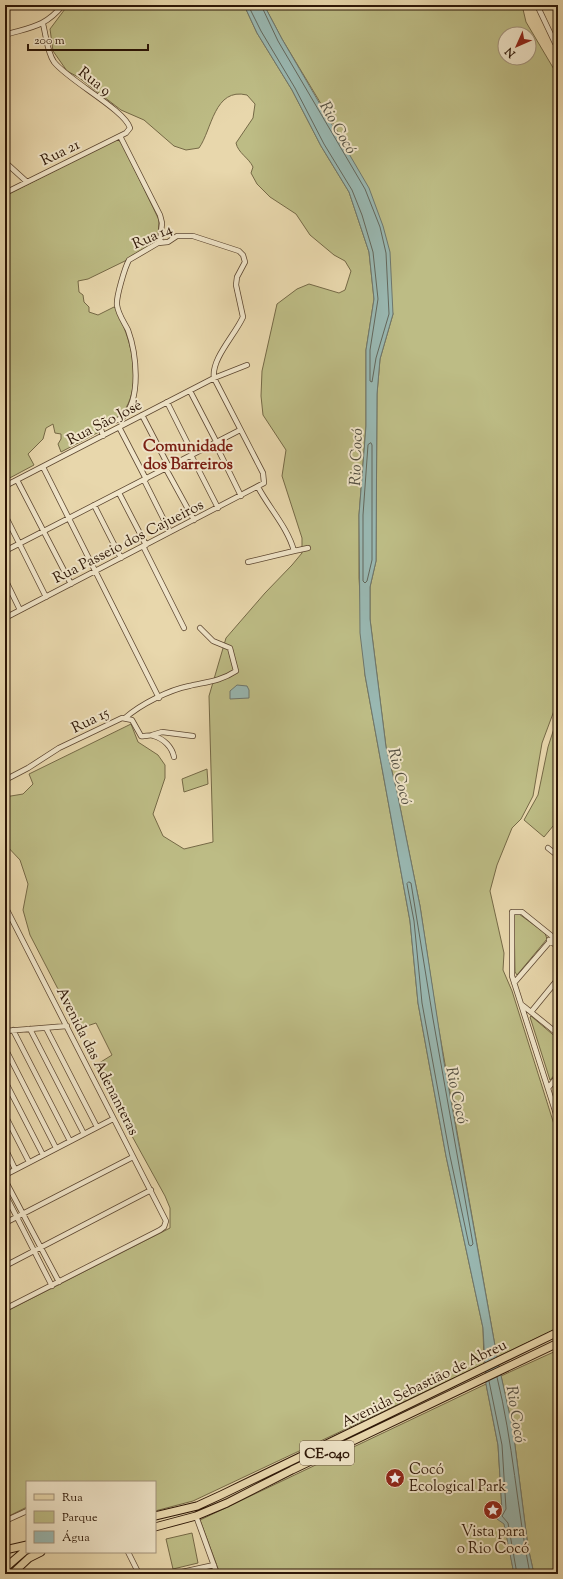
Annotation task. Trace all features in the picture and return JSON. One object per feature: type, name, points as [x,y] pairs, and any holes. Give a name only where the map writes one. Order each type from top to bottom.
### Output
[{"type":"main road","name":"Avenida Sebastião de Abreu","points":[[156,1516],[192,1507],[265,1474],[558,1332]]},
{"type":"main road","name":"Avenida Sebastião de Abreu","points":[[196,1516],[228,1503],[283,1474],[458,1392],[558,1343]]},
{"type":"main road","points":[[283,1474],[285,1469],[302,1457]]},
{"type":"main road","points":[[254,1489],[266,1480],[268,1476],[265,1474]]},
{"type":"main road","name":"CE-040","points":[[156,1527],[196,1516]]},
{"type":"main road","points":[[5,1550],[26,1545]]},
{"type":"main road","points":[[5,1568],[26,1550]]},
{"type":"main road","points":[[12,1574],[29,1558],[39,1553]]},
{"type":"street","points":[[5,35],[43,24],[63,5]]},
{"type":"street","points":[[537,5],[555,43]]},
{"type":"street","name":"Rua 9","points":[[43,24],[54,61],[128,124],[130,128],[126,133]]},
{"type":"street","name":"Rua 21","points":[[5,193],[126,133]]},
{"type":"street","points":[[120,136],[161,218],[160,242]]},
{"type":"street","points":[[5,162],[27,182]]},
{"type":"street","name":"Rua 14","points":[[103,436],[101,429],[103,425],[120,419],[125,414],[131,401],[135,385],[136,372],[132,348],[117,304],[128,262],[160,242],[168,242],[177,236],[193,236],[237,249],[244,256],[245,262],[237,277],[236,285],[243,316],[214,367],[214,378]]},
{"type":"street","name":"Rua São José","points":[[5,486],[214,378],[247,365]]},
{"type":"street","points":[[214,378],[263,473],[265,480],[260,486],[265,501],[286,532],[294,551]]},
{"type":"street","points":[[190,390],[241,496]]},
{"type":"street","points":[[167,402],[218,508]]},
{"type":"street","points":[[142,415],[194,520]]},
{"type":"street","points":[[119,427],[170,532]]},
{"type":"street","points":[[5,551],[240,430]]},
{"type":"street","points":[[43,467],[70,518],[159,698]]},
{"type":"street","points":[[17,480],[71,584]]},
{"type":"street","name":"Rua Passeio dos Cajueiros","points":[[5,618],[95,570],[260,486]]},
{"type":"street","points":[[119,493],[184,628]]},
{"type":"street","points":[[94,506],[121,558]]},
{"type":"street","points":[[5,515],[46,597]]},
{"type":"street","points":[[248,562],[308,548]]},
{"type":"street","points":[[5,579],[20,610]]},
{"type":"street","points":[[125,718],[132,711],[175,690],[218,680],[236,671],[230,648],[212,641],[200,628]]},
{"type":"street","name":"Rua 15","points":[[5,780],[28,768],[59,748],[125,718],[132,720],[141,736],[152,735],[170,746],[174,757]]},
{"type":"street","points":[[152,735],[162,732],[194,736]]},
{"type":"street","points":[[548,848],[558,856]]},
{"type":"street","name":"Avenida das Adenanteras","points":[[5,906],[113,1119],[165,1217],[166,1222],[164,1227],[59,1282]]},
{"type":"street","points":[[558,947],[551,938],[522,912],[512,912],[511,971],[558,1120]]},
{"type":"street","points":[[514,983],[558,931],[558,924]]},
{"type":"street","points":[[551,938],[558,941]]},
{"type":"street","points":[[531,1012],[558,979]]},
{"type":"street","points":[[521,1004],[557,1031]]},
{"type":"street","points":[[5,1031],[67,1026]]},
{"type":"street","points":[[46,1028],[97,1127]]},
{"type":"street","points":[[30,1029],[84,1134]]},
{"type":"street","points":[[13,1030],[70,1141]]},
{"type":"street","points":[[5,1048],[56,1148]]},
{"type":"street","points":[[548,1088],[558,1076]]},
{"type":"street","points":[[5,1081],[43,1155]]},
{"type":"street","points":[[5,1115],[29,1162]]},
{"type":"street","points":[[5,1175],[113,1119]]},
{"type":"street","points":[[5,1148],[15,1169]]},
{"type":"street","points":[[5,1223],[133,1157]]},
{"type":"street","points":[[5,1180],[59,1282],[5,1309]]},
{"type":"street","points":[[5,1266],[41,1249],[151,1190]]},
{"type":"street","points":[[5,1194],[52,1286]]},
{"type":"street","points":[[5,1521],[26,1511]]},
{"type":"street","points":[[196,1516],[217,1574]]},
{"type":"street","points":[[128,1553],[139,1574]]},
{"type":"street","points":[[173,1574],[214,1565]]},
{"type":"green space","points":[[68,5],[244,5],[257,33],[292,90],[321,146],[349,192],[369,252],[374,299],[366,350],[366,426],[359,515],[359,578],[365,675],[410,921],[418,1003],[446,1156],[483,1328],[484,1364],[193,1501],[156,1511],[156,1481],[26,1481],[26,1508],[5,1518],[5,1312],[170,1228],[170,1208],[165,1196],[100,1078],[96,1065],[112,1055],[96,1023],[81,1028],[73,1018],[30,935],[23,910],[28,884],[20,860],[5,844],[5,797],[23,794],[33,784],[29,774],[131,724],[138,742],[158,755],[165,765],[165,778],[153,814],[163,836],[184,849],[213,842],[209,696],[226,638],[302,553],[302,538],[282,476],[286,450],[263,415],[261,396],[262,371],[277,304],[297,289],[309,284],[339,293],[345,290],[351,271],[345,261],[334,255],[310,235],[296,214],[270,197],[257,184],[251,173],[253,167],[239,150],[236,143],[253,118],[255,104],[247,95],[236,94],[227,97],[216,112],[199,148],[186,150],[174,146],[144,120],[121,110],[78,77],[67,71],[53,51],[50,29]]},
{"type":"green space","points":[[264,5],[522,5],[528,26],[497,26],[497,66],[537,66],[537,41],[558,76],[558,700],[542,743],[533,796],[521,819],[512,828],[497,865],[490,891],[504,953],[503,970],[512,991],[558,1137],[558,1328],[497,1357],[437,1019],[420,906],[397,792],[386,747],[370,619],[370,587],[376,561],[377,394],[380,359],[393,314],[347,147],[282,39]]},
{"type":"green space","points":[[117,139],[122,143],[159,220],[158,237],[156,243],[129,259],[88,279],[78,281],[79,292],[83,295],[84,302],[89,307],[89,312],[98,315],[114,307],[118,312],[132,354],[134,377],[130,398],[126,408],[117,417],[99,428],[99,432],[61,452],[58,444],[61,439],[61,434],[55,433],[53,424],[46,428],[43,439],[28,454],[34,465],[6,480],[5,196]]},
{"type":"green space","points":[[558,716],[558,820],[544,837],[524,820],[538,795],[548,747]]},
{"type":"green space","points":[[207,769],[208,784],[184,792],[182,779]]},
{"type":"green space","points":[[519,914],[545,933],[547,939],[517,975],[515,972],[514,916]]},
{"type":"green space","points":[[531,1016],[558,1039],[558,1071],[550,1080],[530,1017]]},
{"type":"green space","name":"Cocó Ecological Park","points":[[558,1350],[558,1574],[534,1574],[528,1547],[513,1430],[501,1376]]},
{"type":"green space","name":"Cocó Ecological Park","points":[[486,1384],[498,1445],[502,1510],[514,1574],[220,1574],[200,1520]]},
{"type":"green space","points":[[192,1533],[198,1563],[173,1569],[166,1539]]},
{"type":"water","name":"Rio Cocó","points":[[244,5],[264,5],[282,39],[369,188],[383,226],[390,252],[393,314],[380,359],[377,394],[376,561],[370,587],[370,619],[386,747],[397,792],[420,906],[444,1062],[497,1357],[513,1430],[528,1547],[534,1574],[514,1574],[504,1524],[497,1519],[497,1513],[502,1510],[498,1445],[486,1384],[483,1328],[446,1156],[418,1003],[410,921],[365,675],[360,633],[359,515],[366,426],[366,350],[374,299],[369,252],[349,192],[321,146],[292,90],[257,33]]},
{"type":"water","points":[[237,685],[247,686],[249,690],[249,698],[230,699],[230,691]]},
{"type":"place","name":"Cocó Ecological Park","points":[[395,1478]]},
{"type":"place","name":"Vista para o Rio Cocó","points":[[493,1510]]},
{"type":"district","name":"Comunidade dos Barreiros","points":[[188,454]]}]
